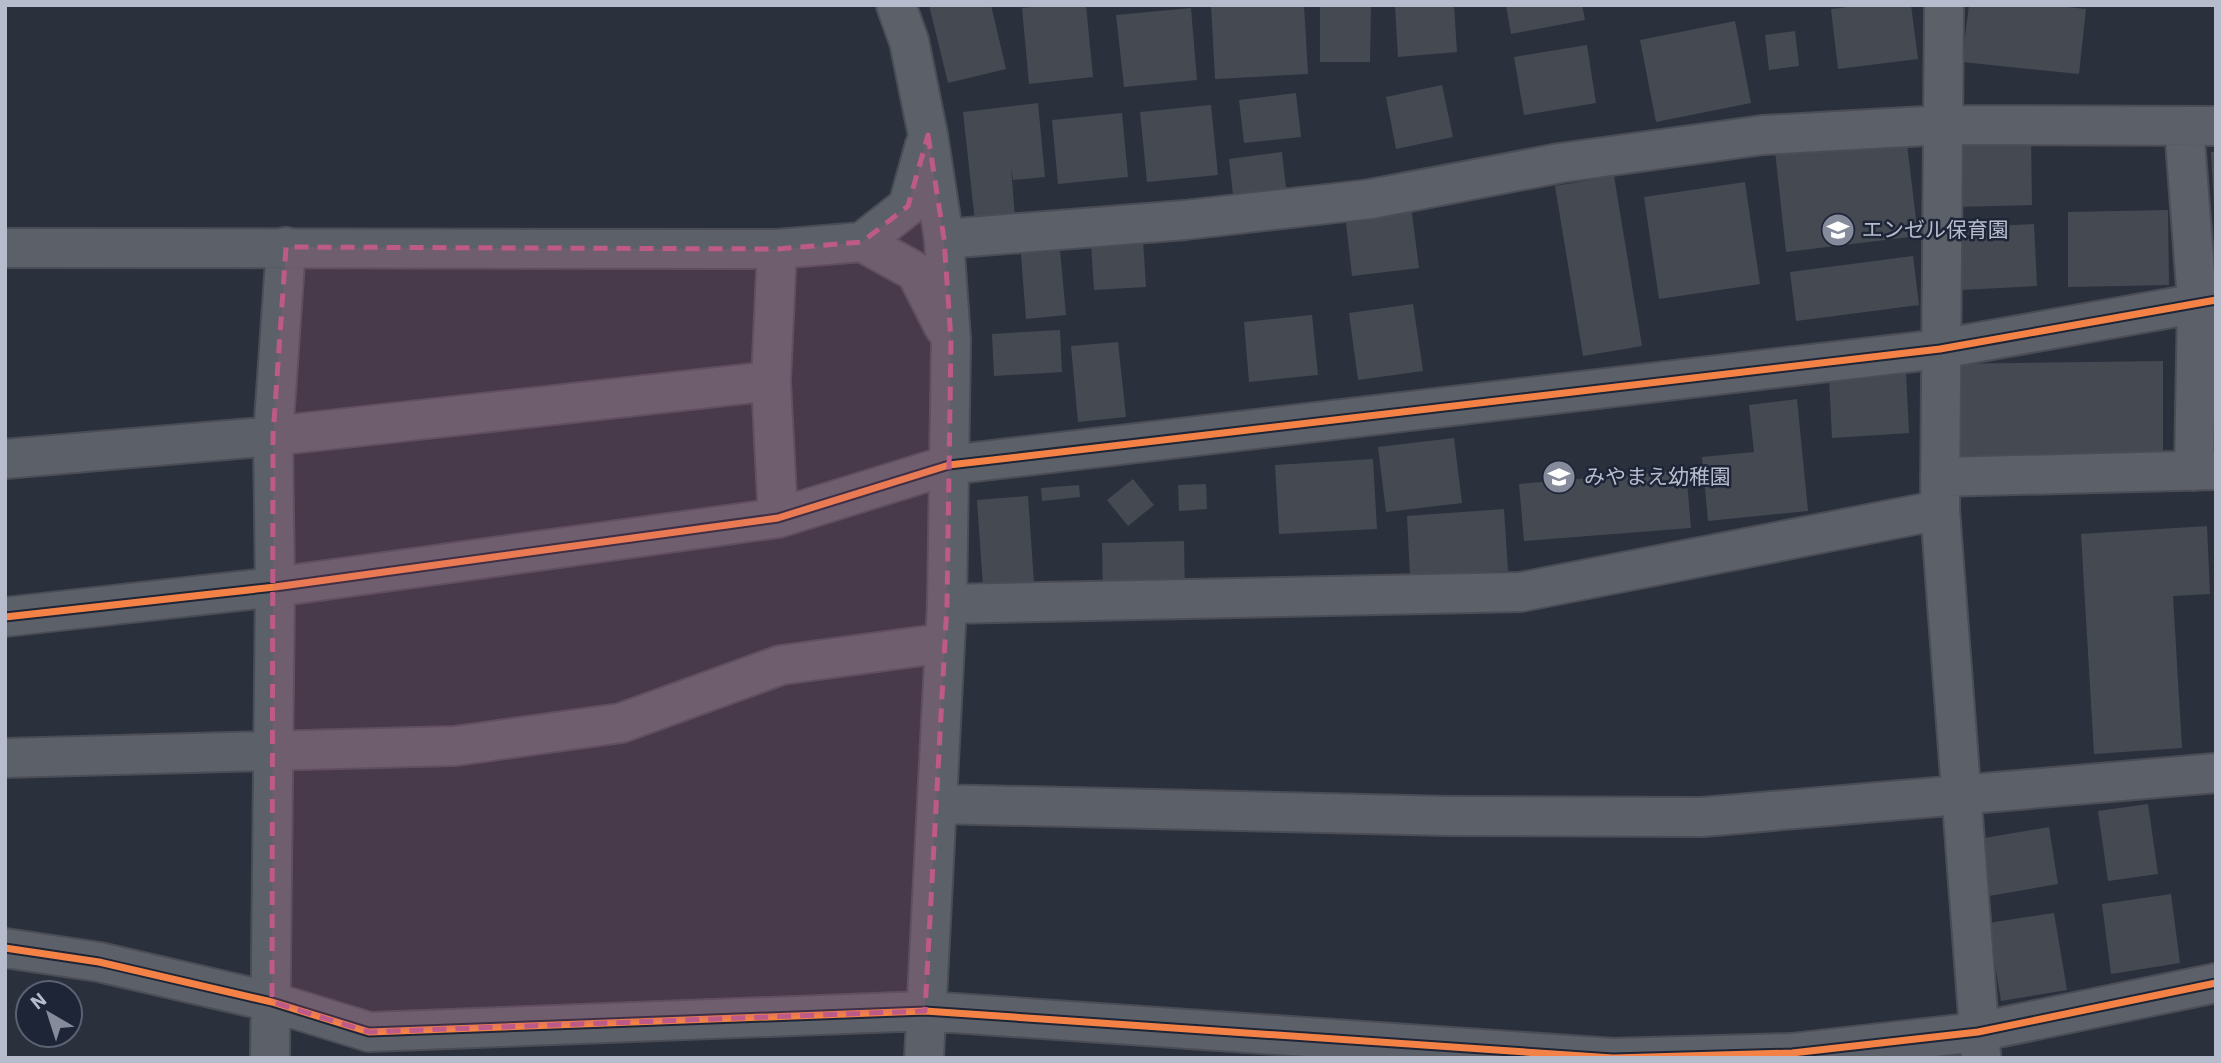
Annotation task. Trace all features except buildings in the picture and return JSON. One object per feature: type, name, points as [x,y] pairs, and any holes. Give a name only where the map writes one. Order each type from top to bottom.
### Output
[{"type":"street","points":[[896,5],[909,41],[928,135],[944,239],[951,340],[947,604],[924,1058]]},
{"type":"street","points":[[1944,5],[1940,494],[1980,1045]]},
{"type":"street","points":[[944,239],[1185,220],[1371,199],[1560,163],[1763,135],[1943,125],[2200,126],[2206,300],[2205,470],[1940,494],[1521,592],[947,604]]},
{"type":"street","points":[[862,242],[908,206],[928,135]]},
{"type":"street","points":[[5,247],[778,249],[862,242],[916,271],[951,340]]},
{"type":"street","points":[[270,1058],[275,587],[273,436],[286,247]]},
{"type":"street","points":[[778,249],[771,381],[778,518]]},
{"type":"street","points":[[5,617],[275,587],[778,518],[949,465],[1940,349],[2206,300]]},
{"type":"street","points":[[5,459],[273,436],[771,381]]},
{"type":"street","points":[[5,758],[272,753],[456,746],[621,723],[780,665],[945,643]]},
{"type":"street","points":[[937,804],[1449,816],[1702,817],[2216,774]]},
{"type":"street","points":[[5,948],[99,961],[272,1002],[369,1032],[925,1011],[1316,1046],[1613,1058],[1980,1045],[2216,983]]},
{"type":"highlighted area","points":[[928,135],[944,239],[951,340],[947,604],[925,1011],[369,1032],[272,1002],[273,436],[286,247],[777,249],[862,242],[908,206]]},
{"type":"cycle path","points":[[5,617],[275,587],[778,518],[949,465],[1940,349],[2216,300]]},
{"type":"cycle path","points":[[5,948],[99,962],[272,1002],[369,1032],[925,1011],[1613,1058],[1792,1053],[1978,1032],[2216,983]]},
{"type":"place","name":"エンゼル保育園","points":[[1838,230]]},
{"type":"place","name":"みやまえ幼稚園","points":[[1559,477]]}]
